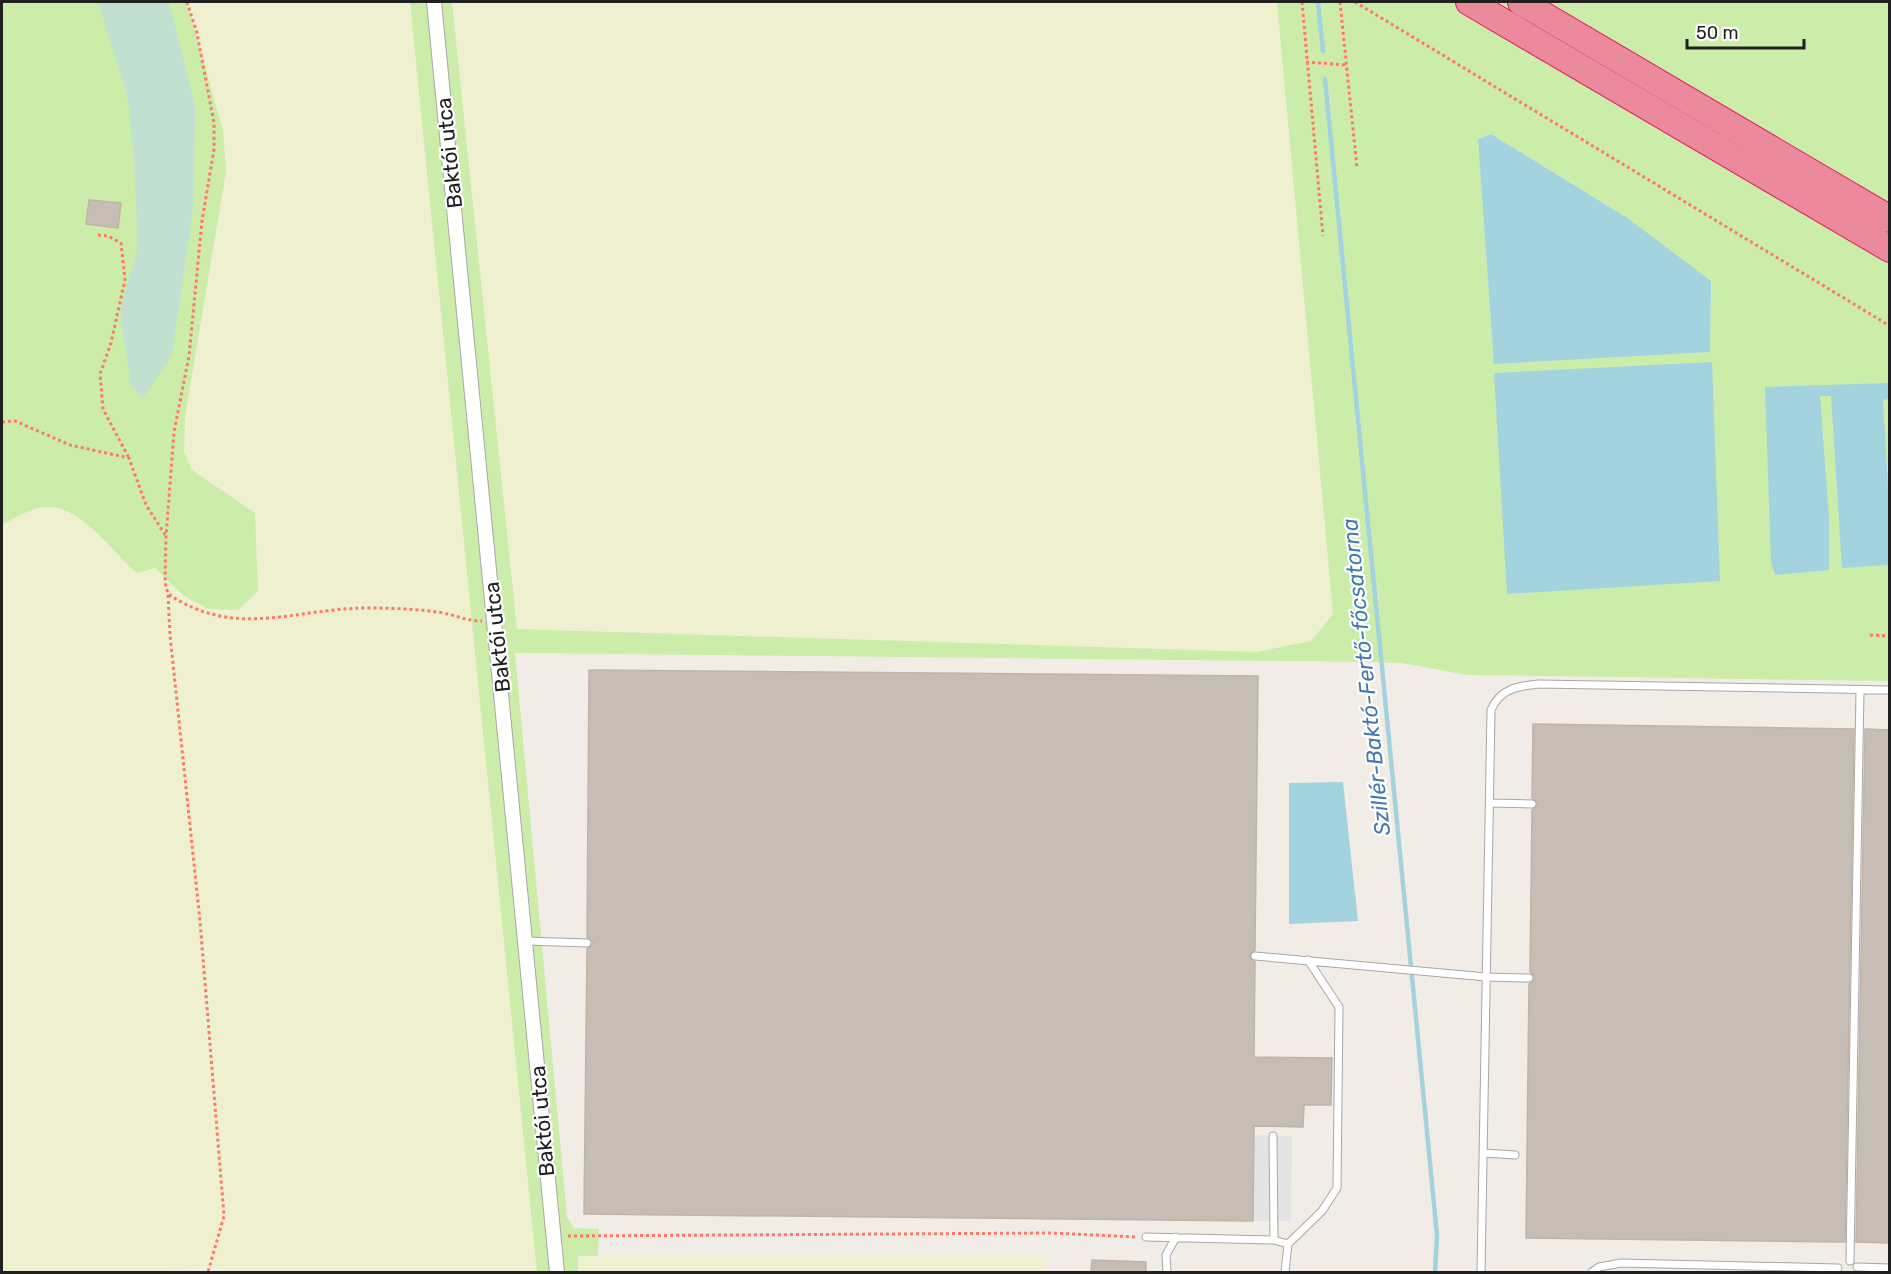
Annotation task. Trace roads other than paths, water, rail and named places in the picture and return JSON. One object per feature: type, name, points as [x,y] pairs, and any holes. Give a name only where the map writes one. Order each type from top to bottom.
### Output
[{"type":"highway","points":[[1469,2],[1890,249]]},
{"type":"highway","points":[[1521,2],[1890,219]]},
{"type":"street","name":"Baktói utca","points":[[434,2],[496,622],[557,1272]]},
{"type":"lane","points":[[1481,1272],[1491,710],[1498,697],[1512,688],[1539,684],[1890,690]]},
{"type":"lane","points":[[1850,1261],[1860,690]]},
{"type":"lane","points":[[1490,803],[1532,804]]},
{"type":"lane","points":[[526,941],[587,943]]},
{"type":"lane","points":[[1255,956],[1486,977],[1529,978]]},
{"type":"lane","points":[[1285,1272],[1288,1244],[1322,1211],[1337,1188],[1339,1007],[1308,960]]},
{"type":"lane","points":[[1273,1136],[1274,1240]]},
{"type":"lane","points":[[1484,1153],[1515,1155]]},
{"type":"lane","points":[[1146,1237],[1274,1240],[1288,1244]]},
{"type":"lane","points":[[1167,1272],[1166,1255],[1176,1237]]},
{"type":"lane","points":[[1592,1272],[1599,1267],[1614,1264],[1675,1268],[1838,1268]]},
{"type":"lane","points":[[1857,1267],[1890,1268]]},
{"type":"water","points":[[1491,134],[1629,219],[1711,281],[1710,352],[1494,364],[1478,139]]},
{"type":"water","points":[[1712,362],[1720,581],[1507,594],[1494,373]]},
{"type":"water","points":[[1889,383],[1889,399],[1883,400],[1889,505],[1888,565],[1842,568],[1831,396],[1820,396],[1829,517],[1829,570],[1775,575],[1771,562],[1765,387]]},
{"type":"water","points":[[1343,782],[1358,921],[1289,924],[1289,783]]},
{"type":"waterway","name":"Szillér-Baktó-Fertő-főcsatorna","points":[[1318,2],[1323,51]]},
{"type":"waterway","name":"Szillér-Baktó-Fertő-főcsatorna","points":[[1325,79],[1437,1235],[1435,1272]]}]
